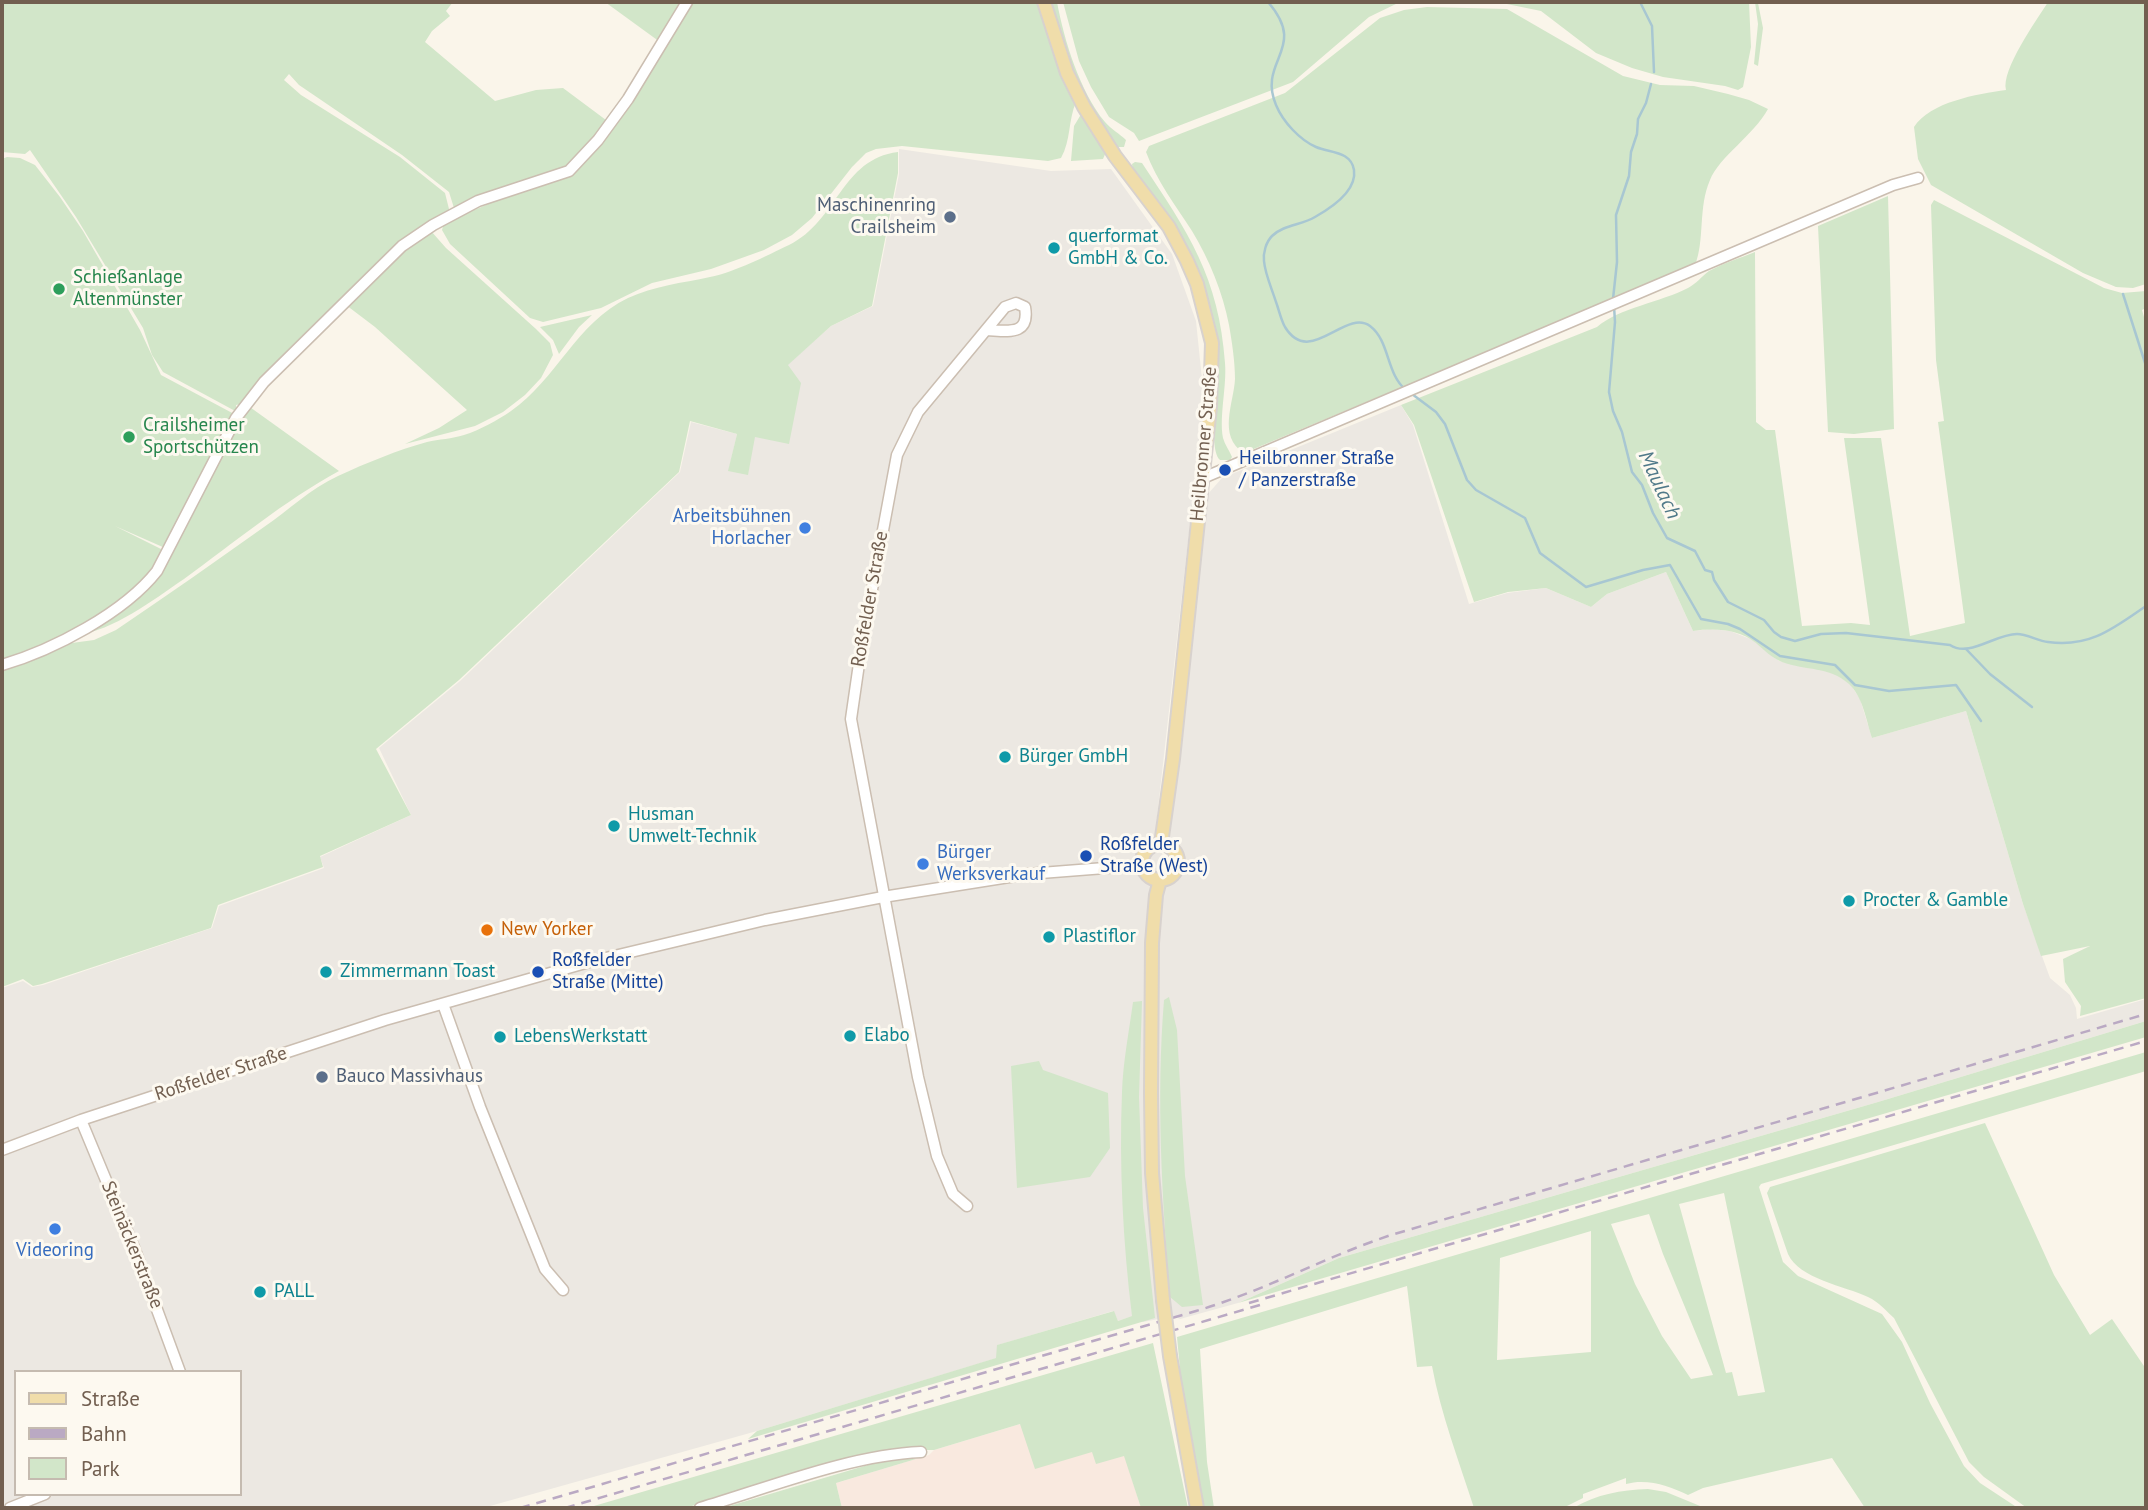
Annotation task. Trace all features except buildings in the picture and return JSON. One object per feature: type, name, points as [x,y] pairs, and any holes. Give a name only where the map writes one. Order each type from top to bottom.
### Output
[{"type":"main road","name":"Heilbronner Straße","points":[[1044,2],[1064,64],[1084,107],[1115,156],[1169,227],[1187,261],[1197,284],[1212,343],[1212,387],[1203,478],[1173,759],[1161,844]]},
{"type":"main road","points":[[1161,844],[1175,851],[1178,866],[1171,876],[1160,880],[1146,873],[1143,865],[1145,853],[1150,847],[1161,844]]},
{"type":"main road","points":[[1160,880],[1152,943],[1152,1173],[1170,1356],[1183,1440],[1198,1508]]},
{"type":"street","points":[[2,665],[61,641],[130,598],[151,579],[236,418],[264,382],[402,246],[433,225],[478,201],[569,171],[598,140],[628,99],[687,2]]},
{"type":"street","points":[[1203,478],[1893,185],[1918,178]]},
{"type":"street","name":"Roßfelder Straße","points":[[967,1206],[953,1194],[937,1156],[918,1077],[851,719],[876,563],[897,456],[918,412],[987,330]]},
{"type":"street","name":"Roßfelder Straße","points":[[2,1150],[81,1120],[385,1020],[589,962],[674,941],[883,897],[1028,874],[1128,864],[1143,865]]},
{"type":"street","points":[[443,1003],[480,1107],[545,1269],[563,1290]]},
{"type":"street","name":"Steinäckerstraße","points":[[81,1120],[135,1250],[179,1370]]},
{"type":"street","points":[[700,1508],[853,1462],[920,1452]]},
{"type":"street","points":[[10,1508],[40,1496]]},
{"type":"shaded area","points":[[899,149],[1051,171],[1111,169],[1172,254],[1196,321],[1204,399],[1156,826],[1166,871],[1207,495],[1222,478],[1401,405],[1413,425],[1469,604],[1507,593],[1546,588],[1591,607],[1607,594],[1666,572],[1693,631],[1730,631],[1753,640],[1779,661],[1837,674],[1851,685],[1860,699],[1872,738],[1966,711],[2023,904],[2050,978],[2070,995],[2076,1008],[2077,1019],[2146,999],[2146,1021],[1878,1102],[1339,1258],[1238,1303],[1180,1319],[1174,1316],[1143,1322],[1133,1316],[1118,1321],[1113,1311],[998,1345],[997,1358],[757,1431],[483,1508],[2,1508],[2,988],[23,981],[32,987],[43,985],[212,928],[219,906],[324,868],[320,857],[411,815],[379,748],[460,681],[680,472],[691,422],[737,434],[729,469],[787,365],[831,326],[873,306],[899,174]]},
{"type":"shaded area","points":[[1020,1424],[1092,1452],[1125,1456],[1141,1508],[842,1508],[836,1483]]},
{"type":"green space","points":[[2,2],[453,2],[446,11],[450,16],[432,31],[425,42],[495,101],[536,90],[563,88],[610,123],[591,145],[560,173],[502,189],[454,208],[449,192],[402,155],[299,85],[289,74],[284,80],[301,95],[400,157],[445,193],[450,213],[432,224],[242,404],[236,405],[237,412],[163,372],[152,355],[143,328],[76,217],[30,150],[25,154],[2,152]]},
{"type":"green space","points":[[605,2],[685,2],[660,42]]},
{"type":"green space","points":[[691,2],[1040,2],[1059,69],[1076,102],[1064,151],[1061,158],[1048,161],[902,146],[876,149],[866,153],[852,167],[812,218],[792,235],[764,250],[711,269],[652,283],[601,308],[543,322],[530,318],[450,244],[442,230],[444,223],[528,187],[589,155],[628,108]]},
{"type":"green space","points":[[1051,2],[1057,2],[1069,49],[1088,96],[1105,122],[1126,140],[1124,147],[1114,147],[1085,95],[1062,41]]},
{"type":"green space","points":[[1063,2],[1400,2],[1369,17],[1293,82],[1139,141],[1134,133],[1109,117],[1091,87],[1079,61]]},
{"type":"green space","points":[[1477,2],[1749,2],[1751,47],[1743,87],[1738,90],[1663,77],[1632,68],[1596,53],[1541,11],[1502,3]]},
{"type":"green space","points":[[1755,2],[1758,3],[1763,28],[1758,66],[1754,64],[1758,24]]},
{"type":"green space","points":[[2048,2],[2146,2],[2146,284],[2133,288],[2116,287],[2083,273],[1931,185],[1918,159],[1914,127],[1921,118],[1942,105],[2006,90],[2006,81],[2014,58]]},
{"type":"green space","points":[[1427,7],[1507,9],[1623,76],[1660,85],[1694,86],[1749,100],[1768,109],[1721,163],[1710,180],[1704,201],[1700,245],[1695,265],[1244,453],[1231,438],[1229,428],[1235,379],[1229,325],[1219,289],[1198,242],[1161,183],[1146,152],[1149,146],[1285,93],[1380,18],[1404,10]]},
{"type":"green space","points":[[1080,116],[1084,116],[1106,152],[1103,159],[1071,161],[1074,126]]},
{"type":"green space","points":[[898,152],[898,173],[872,306],[831,326],[788,365],[801,383],[789,444],[755,437],[748,475],[728,471],[737,434],[690,421],[679,472],[459,680],[376,749],[411,815],[320,856],[323,867],[218,905],[211,928],[42,984],[33,986],[23,979],[2,987],[2,667],[57,645],[94,640],[116,630],[309,493],[338,476],[405,449],[464,435],[495,421],[527,398],[580,336],[610,309],[648,290],[730,271],[789,245],[819,221],[851,178],[864,166],[879,157]]},
{"type":"green space","points":[[20,158],[35,165],[60,197],[83,231],[140,330],[161,375],[236,415],[165,548],[115,526],[163,550],[143,583],[95,619],[2,663],[2,159]]},
{"type":"green space","points":[[1142,163],[1174,211],[1198,257],[1216,305],[1222,333],[1225,372],[1222,429],[1224,441],[1232,457],[1230,460],[1220,460],[1214,439],[1218,350],[1213,322],[1187,250],[1159,204],[1133,171],[1132,164]]},
{"type":"green space","points":[[1888,196],[1894,429],[1854,434],[1828,432],[1818,226]]},
{"type":"green space","points":[[1934,200],[2104,288],[2122,293],[2146,291],[2146,308],[2142,310],[2146,324],[2146,998],[2080,1016],[2081,1006],[2065,982],[2063,959],[2090,946],[2041,956],[1966,711],[1872,738],[1858,695],[1841,678],[1782,662],[1749,638],[1734,632],[1693,631],[1666,572],[1607,594],[1591,607],[1546,588],[1508,592],[1474,602],[1414,425],[1401,405],[1597,327],[1628,310],[1677,293],[1691,286],[1709,271],[1755,252],[1756,422],[1766,430],[1775,430],[1802,626],[1851,623],[1870,625],[1844,438],[1881,438],[1910,636],[1965,623],[1938,422],[1944,421],[1936,360],[1931,205]]},
{"type":"green space","points":[[431,231],[550,343],[553,355],[541,378],[503,412],[475,426],[405,444],[439,428],[467,410],[375,327],[346,305],[400,251]]},
{"type":"green space","points":[[592,315],[579,327],[559,354],[553,340],[540,327]]},
{"type":"green space","points":[[247,405],[339,471],[279,509],[145,605],[119,621],[75,636],[149,585]]},
{"type":"green space","points":[[1169,997],[1177,1030],[1185,1176],[1203,1305],[1182,1307],[1170,1297],[1162,1185],[1162,1037],[1164,1000]]},
{"type":"green space","points":[[1142,1001],[1139,1097],[1143,1208],[1155,1318],[748,1439],[757,1431],[996,1358],[997,1345],[1114,1311],[1118,1321],[1132,1316],[1122,1204],[1122,1092],[1133,1002]]},
{"type":"green space","points":[[2146,1021],[2146,1037],[1238,1303],[1339,1258],[1878,1102]]},
{"type":"green space","points":[[2146,1052],[2146,1071],[1761,1184],[1759,1187],[1783,1262],[1798,1276],[1882,1314],[1902,1342],[1930,1403],[1964,1466],[1980,1483],[2018,1508],[1865,1508],[1832,1458],[1703,1488],[1688,1495],[1658,1484],[1626,1484],[1626,1478],[1583,1494],[1583,1498],[1563,1508],[1474,1508],[1445,1420],[1432,1366],[1417,1367],[1407,1286],[1200,1349],[1207,1462],[1214,1508],[1204,1508],[1182,1391],[1177,1337]],"holes":[[[1724,1193],[1765,1392],[1738,1396],[1732,1372],[1726,1373],[1679,1204]],[[1649,1214],[1713,1375],[1691,1379],[1662,1336],[1635,1284],[1611,1224]],[[1591,1231],[1591,1352],[1497,1360],[1500,1258]]]},
{"type":"green space","points":[[1039,1061],[1043,1070],[1108,1093],[1110,1148],[1090,1177],[1017,1188],[1011,1066]]},
{"type":"green space","points":[[1985,1123],[2054,1275],[2090,1335],[2112,1319],[2146,1369],[2146,1508],[2027,1508],[1984,1477],[1969,1462],[1894,1318],[1872,1299],[1802,1270],[1788,1254],[1767,1193],[1770,1187]]},
{"type":"green space","points":[[1153,1343],[1188,1508],[1141,1508],[1124,1456],[1096,1464],[1092,1452],[1035,1469],[1020,1424],[934,1450],[908,1450],[864,1456],[685,1508],[587,1508]]},
{"type":"green space","points":[[888,1459],[916,1459],[836,1483],[842,1508],[726,1507]]},
{"type":"green space","points":[[1648,1489],[1666,1492],[1705,1508],[1573,1508],[1609,1494]]},
{"type":"waterway","points":[[1268,2],[1279,18],[1284,32],[1284,43],[1272,77],[1272,90],[1279,111],[1304,140],[1344,156],[1349,159],[1354,170],[1351,185],[1335,204],[1310,220],[1282,230],[1268,241],[1264,255],[1265,266],[1281,318],[1295,338],[1305,342],[1316,340],[1350,324],[1370,326],[1381,340],[1395,375],[1406,390]]},
{"type":"waterway","name":"Maulach","points":[[1640,2],[1652,26],[1654,72]]},
{"type":"waterway","name":"Maulach","points":[[1613,299],[1617,262],[1616,215],[1629,176],[1638,119],[1651,84]]},
{"type":"waterway","points":[[2123,294],[2146,366]]},
{"type":"waterway","name":"Maulach","points":[[1614,306],[1609,392],[1632,472],[1642,485],[1667,538],[1695,551],[1705,570],[1712,572],[1728,602],[1764,620],[1781,637],[1795,641],[1821,634],[1846,633],[1965,649],[2017,634],[2048,642],[2077,642],[2101,634],[2146,606]]},
{"type":"waterway","points":[[1412,394],[1436,412],[1445,424],[1467,480],[1476,490],[1525,518],[1540,553],[1586,587],[1670,565],[1701,619],[1740,629],[1780,656],[1835,665],[1855,685],[1889,691],[1956,685],[1981,721]]},
{"type":"waterway","points":[[1966,649],[1990,674],[2032,707]]},
{"type":"railway","points":[[520,1508],[1196,1311],[1246,1294],[1391,1235],[2146,1014]]},
{"type":"railway","points":[[1249,1303],[2146,1041]]},
{"type":"railway","points":[[565,1508],[1260,1305]]},
{"type":"place","name":"Maschinenring Crailsheim","points":[[950,217]]},
{"type":"place","name":"querformat GmbH & Co.","points":[[1054,248]]},
{"type":"place","name":"Schießanlage Altenmünster","points":[[59,289]]},
{"type":"place","name":"Crailsheimer Sportschützen","points":[[129,437]]},
{"type":"place","name":"Heilbronner Straße / Panzerstraße","points":[[1225,470]]},
{"type":"place","name":"Arbeitsbühnen Horlacher","points":[[805,528]]},
{"type":"place","name":"Bürger GmbH","points":[[1005,757]]},
{"type":"place","name":"Husman Umwelt-Technik","points":[[614,826]]},
{"type":"place","name":"Roßfelder Straße (West)","points":[[1086,856]]},
{"type":"place","name":"Bürger Werksverkauf","points":[[923,864]]},
{"type":"place","name":"Procter & Gamble","points":[[1849,901]]},
{"type":"place","name":"New Yorker","points":[[487,930]]},
{"type":"place","name":"Plastiflor","points":[[1049,937]]},
{"type":"place","name":"Zimmermann Toast","points":[[326,972]]},
{"type":"place","name":"Roßfelder Straße (Mitte)","points":[[538,972]]},
{"type":"place","name":"Elabo","points":[[850,1036]]},
{"type":"place","name":"LebensWerkstatt","points":[[500,1037]]},
{"type":"place","name":"Bauco Massivhaus","points":[[322,1077]]},
{"type":"place","name":"Videoring","points":[[55,1229]]},
{"type":"place","name":"PALL","points":[[260,1292]]}]
